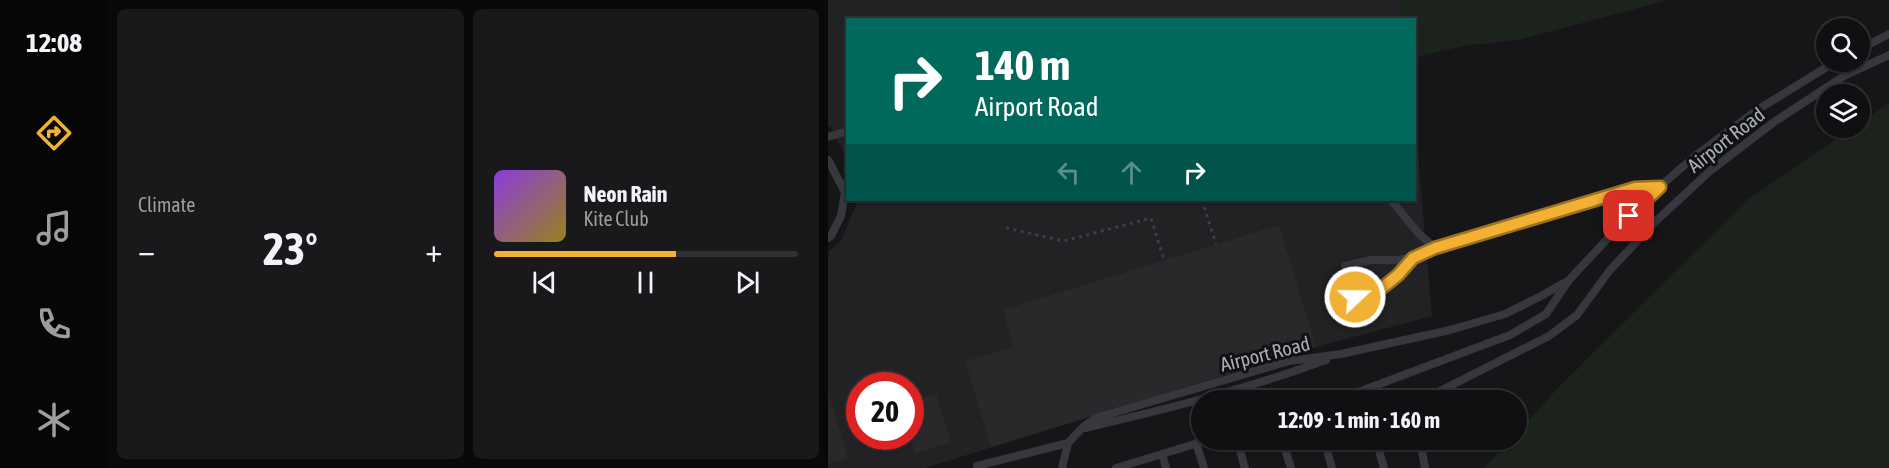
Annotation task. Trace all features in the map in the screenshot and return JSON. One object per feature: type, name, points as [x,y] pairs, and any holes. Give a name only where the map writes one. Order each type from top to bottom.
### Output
[{"type":"lane","points":[[1870,44],[1889,34]]},
{"type":"lane","name":"Airport Road","points":[[1442,390],[1549,336],[1577,315],[1618,261],[1657,220],[1710,171],[1774,122],[1844,76],[1889,55]]},
{"type":"lane","name":"Airport Road","points":[[1368,390],[1510,335],[1546,314],[1569,280],[1641,203],[1695,156],[1757,110],[1819,72]]},
{"type":"lane","points":[[828,138],[846,132]]},
{"type":"lane","points":[[828,160],[845,192],[841,216],[828,238]]},
{"type":"lane","points":[[1345,266],[1371,260],[1413,258],[1435,248],[1635,188],[1660,187]]},
{"type":"lane","points":[[1392,201],[1419,234],[1435,248]]},
{"type":"lane","points":[[1355,297],[1382,288],[1413,258]]},
{"type":"lane","name":"Airport Road","points":[[1068,443],[1095,418],[1281,363],[1341,354],[1450,330],[1505,314],[1569,280]]},
{"type":"lane","points":[[1082,429],[1220,396],[1341,354]]},
{"type":"lane","points":[[978,468],[977,466],[1003,464],[1068,443]]},
{"type":"lane","points":[[1062,468],[1068,443]]},
{"type":"lane","points":[[1122,467],[1191,445]]},
{"type":"lane","points":[[1199,450],[1204,468]]},
{"type":"lane","points":[[1240,450],[1245,468]]},
{"type":"lane","points":[[1285,450],[1291,468]]},
{"type":"lane","points":[[1327,450],[1332,468]]},
{"type":"lane","points":[[1379,450],[1384,468]]},
{"type":"lane","points":[[1422,450],[1425,468]]},
{"type":"lane","points":[[1162,454],[1166,468]]},
{"type":"path","points":[[1202,201],[1216,244]]},
{"type":"path","points":[[1006,228],[1064,241],[1151,218],[1164,260]]},
{"type":"shaded area","points":[[828,0],[1405,0],[1407,18],[846,18],[846,157],[831,127],[828,126]]},
{"type":"shaded area","points":[[1400,0],[1669,0],[1522,39],[1464,46],[1416,57],[1416,18],[1400,18],[1397,6]]},
{"type":"shaded area","points":[[1889,103],[1889,468],[1484,468],[1501,450],[1527,450],[1527,422],[1556,390],[1748,199],[1838,138],[1870,138],[1870,116]]},
{"type":"shaded area","points":[[1416,132],[1432,316],[1316,347],[925,468],[828,468],[828,252],[842,239],[858,201],[1416,201]]},
{"type":"building","points":[[1279,225],[1316,347],[991,447],[965,361],[1014,347],[1003,310]]},
{"type":"building","points":[[828,392],[848,458],[828,464]]},
{"type":"building","points":[[936,394],[951,442],[915,454],[914,450],[924,450],[924,398]]},
{"type":"route","points":[[1355,297],[1382,288],[1413,258],[1435,248],[1635,188],[1660,187],[1629,216]]}]
